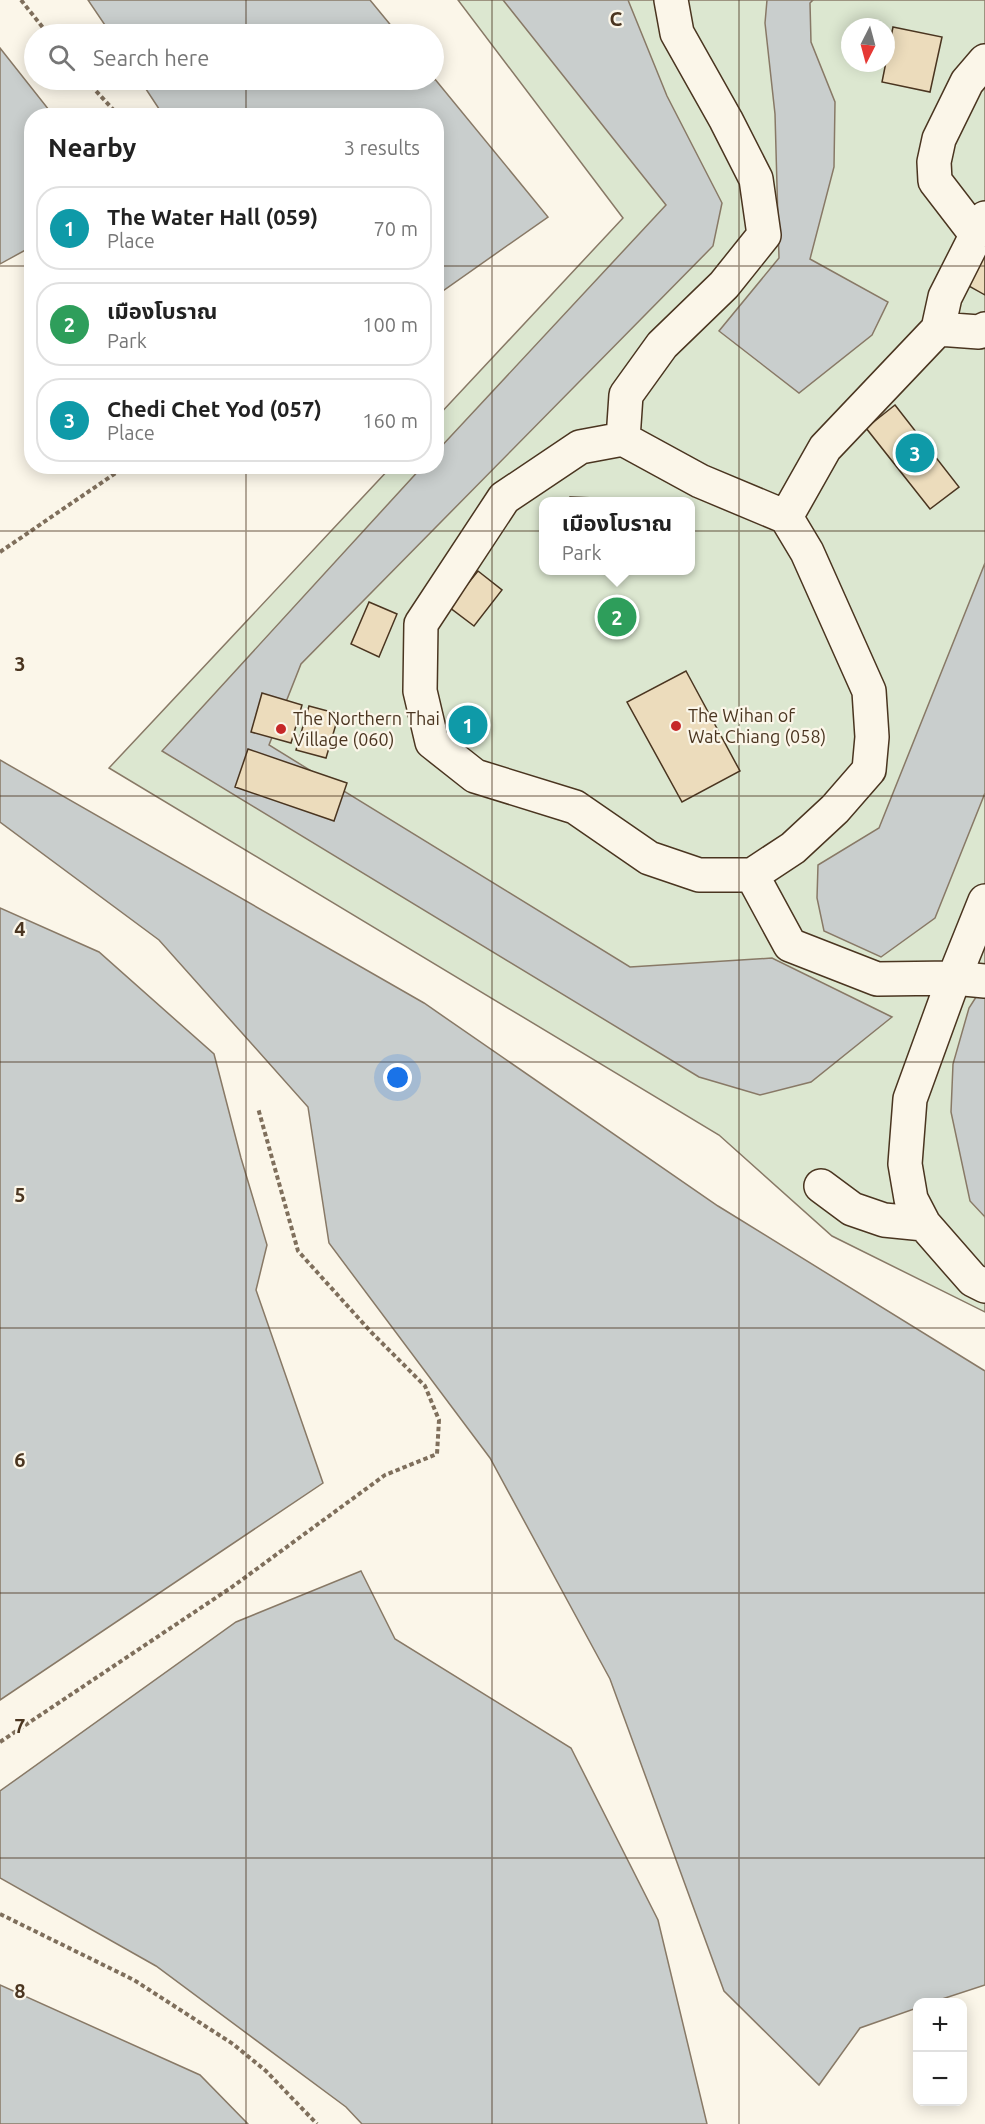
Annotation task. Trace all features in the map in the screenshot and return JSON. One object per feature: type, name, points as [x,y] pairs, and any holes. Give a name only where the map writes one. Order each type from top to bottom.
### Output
[{"type":"lane","points":[[623,439],[626,395],[662,345],[724,285],[764,235],[756,179],[677,33],[671,0]]},
{"type":"lane","points":[[786,517],[825,448],[938,329],[945,297],[980,226],[935,181],[934,162],[939,139],[967,82],[985,61]]},
{"type":"lane","points":[[938,329],[979,332],[985,329]]},
{"type":"lane","points":[[623,439],[700,481],[786,517],[807,552],[869,691],[872,737],[869,770],[842,801],[793,848],[752,874],[699,875],[649,858],[575,807],[475,776],[432,742],[420,692],[421,624],[504,498],[580,447],[623,439]]},
{"type":"lane","points":[[752,874],[790,945],[877,979],[973,980]]},
{"type":"lane","points":[[985,901],[973,980],[910,1099],[905,1164],[911,1199],[924,1224],[973,1280],[985,1286]]},
{"type":"lane","points":[[821,1186],[852,1209],[884,1220],[924,1224]]},
{"type":"path","points":[[21,0],[40,24]]},
{"type":"path","points":[[95,90],[112,108]]},
{"type":"path","points":[[0,552],[114,474]]},
{"type":"path","points":[[0,1742],[232,1587],[385,1475],[437,1454],[439,1420],[425,1386],[371,1332],[298,1251],[258,1108]]},
{"type":"path","points":[[0,1914],[134,1980],[233,2044],[266,2071],[316,2124]]},
{"type":"green space","points":[[458,0],[985,0],[985,1312],[832,1236],[719,1135],[109,768],[384,474],[444,474],[444,410],[623,218]]},
{"type":"shaded area","points":[[88,0],[370,0],[390,24],[104,24]]},
{"type":"shaded area","points":[[503,0],[628,0],[667,96],[722,203],[713,246],[301,664],[269,745],[630,967],[772,958],[892,1017],[811,1082],[760,1095],[699,1077],[162,751],[416,474],[444,474],[444,443],[666,205]]},
{"type":"shaded area","points":[[767,0],[813,0],[810,3],[811,42],[835,102],[834,167],[810,259],[888,302],[872,335],[799,393],[719,331],[779,258],[775,114],[765,23]]},
{"type":"shaded area","points":[[0,48],[24,78],[24,90],[33,90],[47,108],[24,108],[24,251],[0,264]]},
{"type":"shaded area","points":[[147,90],[444,90],[548,217],[444,290],[444,108],[158,108]]},
{"type":"shaded area","points":[[985,563],[985,793],[935,918],[881,957],[824,931],[817,898],[818,865],[879,828]]},
{"type":"shaded area","points":[[0,760],[424,1003],[718,1206],[985,1371],[985,1985],[945,1998],[913,1998],[913,2009],[860,2028],[819,2085],[724,1991],[610,1679],[490,1458],[329,1243],[308,1107],[159,940],[0,822]]},
{"type":"shaded area","points":[[0,908],[99,952],[214,1054],[267,1245],[256,1290],[323,1483],[0,1700]]},
{"type":"shaded area","points":[[985,983],[985,1217],[970,1201],[951,1112],[953,1064],[969,1008]]},
{"type":"shaded area","points":[[361,1571],[395,1639],[571,1748],[658,1920],[707,2124],[362,2124],[346,2107],[156,1966],[0,1878],[0,1791],[236,1622]]},
{"type":"shaded area","points":[[0,1985],[200,2075],[248,2124],[0,2124]]},
{"type":"building","points":[[895,27],[942,37],[930,92],[882,82],[884,72],[895,72]]},
{"type":"building","points":[[985,252],[985,295],[967,285]]},
{"type":"building","points":[[895,405],[959,487],[930,509],[866,428]]},
{"type":"building","points":[[478,571],[502,590],[474,626],[449,607]]},
{"type":"building","points":[[369,602],[397,614],[379,657],[351,644]]},
{"type":"building","points":[[686,671],[740,771],[682,802],[627,702]]},
{"type":"building","points":[[262,693],[302,705],[291,743],[251,732]]},
{"type":"building","points":[[309,706],[339,714],[326,758],[296,750]]},
{"type":"building","points":[[248,749],[347,783],[334,821],[235,787]]},
{"type":"place","name":"Chedi Chet Yod (057)","points":[[915,453]]},
{"type":"place","name":"เมืองโบราณ","points":[[617,617]]},
{"type":"place","name":"The Water Hall (059)","points":[[468,725]]},
{"type":"place","name":"The Wihan of Wat Chiang (058)","points":[[676,726]]},
{"type":"place","name":"The Northern Thai Village (060)","points":[[281,729]]}]
